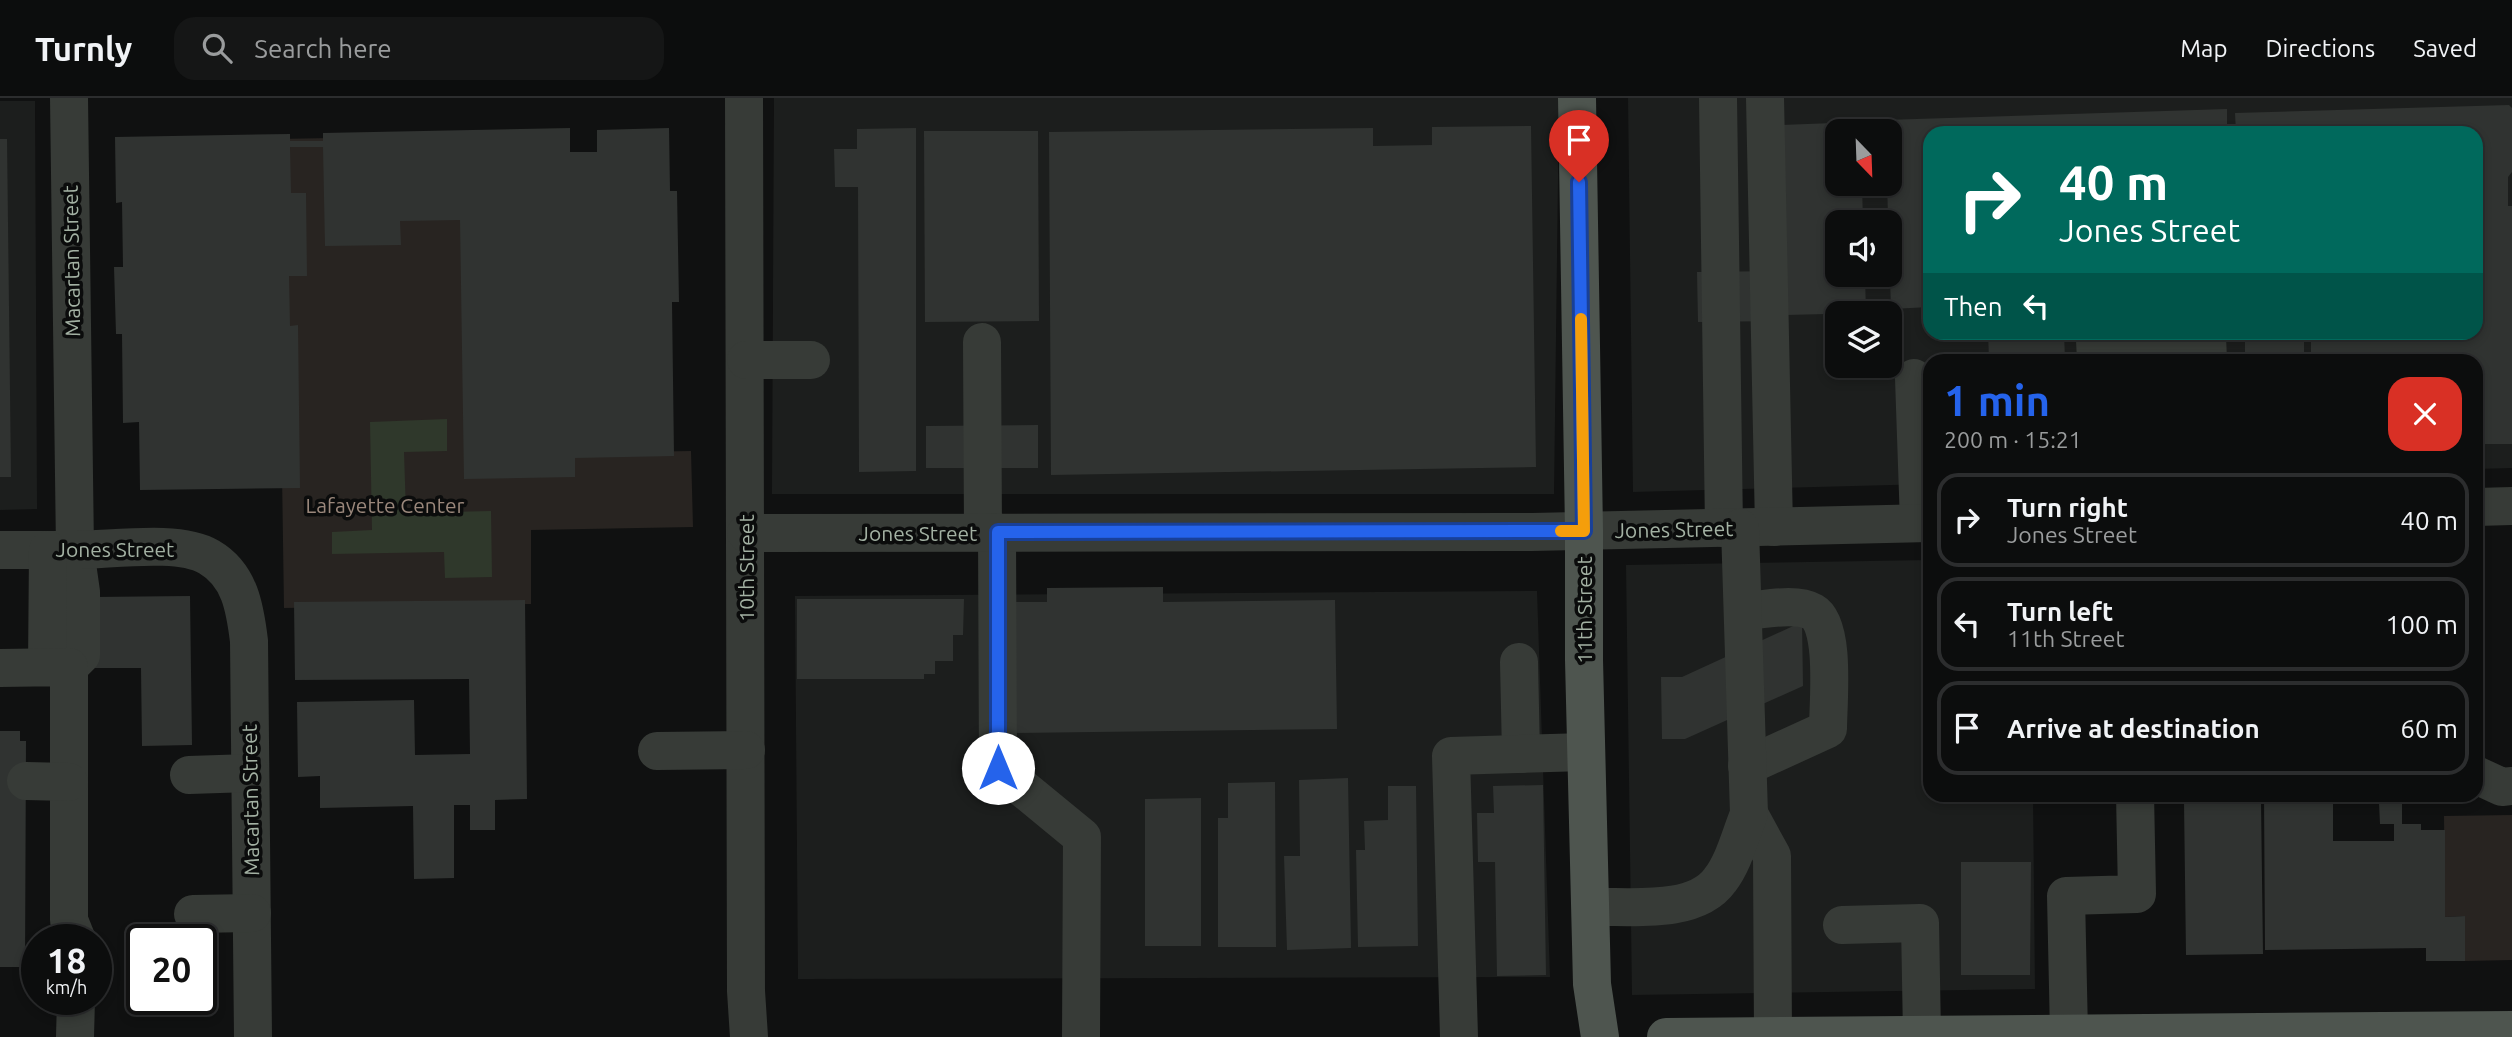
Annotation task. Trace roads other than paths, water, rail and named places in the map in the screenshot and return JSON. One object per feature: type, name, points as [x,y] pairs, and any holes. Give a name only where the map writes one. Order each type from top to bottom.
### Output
[{"type":"main road","name":"11th Street","points":[[1577,98],[1586,752],[1592,984],[1600,1037]]},
{"type":"main road","points":[[1666,1037],[2512,1030]]},
{"type":"street","name":"Macartan Street","points":[[58,667],[81,655],[81,592],[62,550],[69,98]]},
{"type":"street","name":"10th Street","points":[[744,98],[746,991],[749,1037]]},
{"type":"street","points":[[1718,98],[1746,528]]},
{"type":"street","points":[[1591,907],[1687,903],[1707,894],[1721,880],[1749,814],[1743,611],[1765,98]]},
{"type":"street","points":[[982,342],[998,768],[1082,837],[1081,1037]]},
{"type":"street","points":[[746,360],[811,360]]},
{"type":"street","points":[[1914,379],[1923,509]]},
{"type":"street","points":[[2483,507],[2512,506]]},
{"type":"street","name":"Jones Street","points":[[746,533],[1584,531],[1923,523]]},
{"type":"street","name":"Jones Street","points":[[0,550],[159,547],[188,549],[208,556],[225,569]]},
{"type":"street","name":"Macartan Street","points":[[225,569],[238,587],[246,611],[249,641],[253,1037]]},
{"type":"street","points":[[1743,611],[1798,608],[1815,613],[1824,624],[1828,641],[1828,729],[1747,766]]},
{"type":"street","points":[[1519,662],[1521,754]]},
{"type":"street","points":[[0,668],[58,667],[69,782],[73,924]]},
{"type":"street","points":[[657,751],[746,750]]},
{"type":"street","points":[[1459,1037],[1451,756],[1586,752]]},
{"type":"street","points":[[190,775],[250,773]]},
{"type":"street","points":[[2483,778],[2502,787],[2512,786]]},
{"type":"street","points":[[26,781],[69,782]]},
{"type":"street","points":[[2069,1033],[2066,896],[2137,894],[2135,802]]},
{"type":"street","points":[[1749,814],[1772,856],[1773,1036]]},
{"type":"street","points":[[193,915],[252,912]]},
{"type":"street","points":[[1842,925],[1920,923],[1922,1035]]},
{"type":"street","points":[[75,1037],[76,1015]]},
{"type":"park label","name":"Lafayette Center","points":[[385,505]]}]
